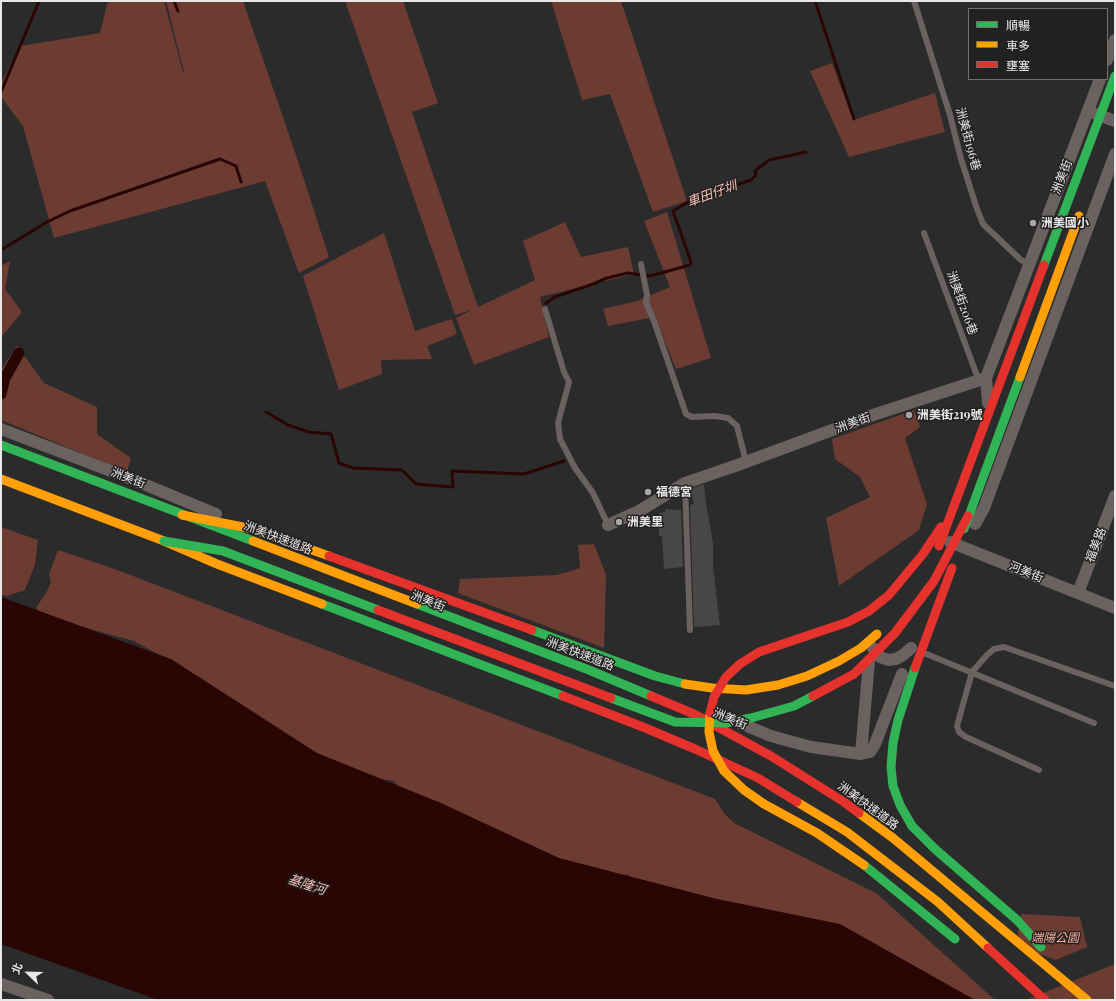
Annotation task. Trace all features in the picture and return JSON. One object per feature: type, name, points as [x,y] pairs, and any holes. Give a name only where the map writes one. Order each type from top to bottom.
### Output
[{"type":"highway","points":[[936,551],[943,536],[1115,76]]},
{"type":"highway","points":[[1112,125],[1115,114]]},
{"type":"highway","points":[[1081,211],[968,516],[947,584],[910,680],[898,720],[893,743],[891,767],[893,786],[900,805],[912,826],[935,849],[1017,920],[1088,1000]]},
{"type":"highway","name":"洲美快速道路","points":[[1,445],[589,670],[694,714],[771,756],[844,802],[893,838],[1088,1000]]},
{"type":"highway","points":[[1,452],[43,461]]},
{"type":"highway","points":[[1,479],[164,541],[224,567],[643,727],[695,748],[758,778],[847,832],[938,902],[1045,1000]]},
{"type":"highway","points":[[952,511],[924,554],[889,595],[869,611],[848,622],[758,652],[740,664],[726,677],[714,697],[709,716],[709,732],[713,751],[724,771],[744,790],[764,804],[817,833],[868,867],[961,944]]},
{"type":"highway","points":[[182,515],[253,529],[476,609],[655,676],[685,684],[712,688],[746,690],[778,685],[807,676],[839,661],[861,648],[882,630]]},
{"type":"highway","points":[[164,541],[223,551],[675,722],[726,723],[751,718],[794,706],[854,674],[895,633],[934,581],[968,516]]},
{"type":"highway","points":[[1010,981],[1035,1000]]},
{"type":"street","points":[[1108,58],[1115,40]]},
{"type":"street","name":"洲美街","points":[[1,429],[129,478],[440,606],[638,682],[771,736],[811,747],[861,754],[871,644],[877,609],[884,593],[893,579],[903,568],[938,537],[962,500],[971,480],[987,431],[988,402],[983,380],[1100,80]]},
{"type":"street","points":[[1087,110],[1112,125]]},
{"type":"street","points":[[861,754],[870,752],[875,744],[941,570],[949,556],[977,522],[984,508],[1115,154]]},
{"type":"street","name":"洲美街","points":[[608,525],[639,511],[685,483],[873,415],[983,380]]},
{"type":"street","name":"福美路","points":[[1078,593],[1115,496]]},
{"type":"street","name":"河美街","points":[[938,537],[1115,608]]},
{"type":"street","points":[[871,644],[874,651],[880,657],[888,660],[900,657],[911,648]]},
{"type":"street","points":[[1,984],[48,1000]]},
{"type":"lane","name":"洲美街196巷","points":[[914,1],[950,115],[961,160],[983,224],[1021,260],[1029,264]]},
{"type":"lane","name":"洲美街206巷","points":[[924,233],[983,380]]},
{"type":"lane","points":[[641,264],[647,295],[646,302],[686,414],[692,416],[715,416],[728,418],[737,426],[746,462]]},
{"type":"lane","name":"洲美街","points":[[545,309],[564,372],[569,382],[558,423],[560,439],[575,468],[593,493],[608,525]]},
{"type":"lane","points":[[685,483],[690,630]]},
{"type":"lane","points":[[1039,770],[966,737],[959,732],[957,726],[972,672],[986,655],[994,649],[1004,647],[1115,686]]},
{"type":"lane","points":[[911,648],[1094,723]]},
{"type":"green space","points":[[111,1],[164,1],[184,72],[166,1],[243,1],[329,257],[299,273],[265,181],[54,238],[23,126],[1,97],[1,83],[21,46],[100,33],[107,4]]},
{"type":"green space","points":[[345,1],[403,1],[438,103],[412,112],[478,307],[535,280],[523,241],[565,222],[581,257],[628,247],[634,274],[540,297],[549,337],[474,365],[456,318],[472,310],[455,315]]},
{"type":"green space","points":[[551,1],[621,1],[687,201],[653,212],[610,94],[582,100]]},
{"type":"green space","points":[[832,63],[853,120],[935,93],[945,132],[849,157],[810,71]]},
{"type":"green space","points":[[667,212],[711,358],[676,369],[655,317],[608,326],[603,309],[637,301],[670,287],[644,221]]},
{"type":"green space","points":[[384,233],[415,331],[452,319],[457,334],[427,346],[432,359],[381,360],[382,374],[339,390],[303,276]]},
{"type":"green space","points":[[10,261],[5,289],[22,312],[3,335],[1,333],[1,266]]},
{"type":"green space","points":[[17,346],[44,383],[97,407],[97,434],[131,458],[127,472],[1,420],[1,370]]},
{"type":"green space","points":[[914,410],[920,427],[905,438],[927,504],[919,530],[839,586],[826,518],[870,497],[860,477],[835,459],[832,439]]},
{"type":"green space","points":[[1,527],[38,540],[35,565],[25,590],[7,596],[1,595]]},
{"type":"green space","points":[[594,544],[606,575],[604,648],[458,593],[460,579],[557,575],[580,568],[578,545]]},
{"type":"green space","points":[[58,550],[120,571],[715,799],[724,813],[734,823],[876,893],[995,1000],[970,1000],[691,895],[680,889],[652,889],[626,874],[614,883],[407,795],[394,781],[380,779],[332,765],[172,662],[134,641],[83,627],[39,612],[36,608],[51,582],[49,574]]},
{"type":"green space","name":"端陽公園","points":[[1021,914],[1080,917],[1087,947],[1056,960],[1016,945]]},
{"type":"green space","points":[[1115,964],[1115,1000],[1026,1000]]},
{"type":"water","name":"基隆河","points":[[1,597],[171,659],[317,753],[441,803],[559,858],[717,899],[840,924],[975,1000],[158,1000],[1,944]]},
{"type":"building","points":[[704,484],[713,543],[713,567],[720,625],[694,627],[690,505],[694,504],[690,489]]},
{"type":"building","points":[[665,509],[681,510],[683,567],[664,569],[662,536],[659,536],[659,513],[665,512]]},
{"type":"waterway","points":[[1,92],[39,1]]},
{"type":"waterway","points":[[174,1],[178,11]]},
{"type":"waterway","points":[[815,1],[854,119]]},
{"type":"waterway","name":"車田仔圳","points":[[546,303],[555,297],[607,278],[628,273],[650,276],[690,265],[691,262],[673,211],[693,199],[751,180],[756,175],[755,171],[769,160],[806,152]]},
{"type":"waterway","points":[[1,250],[47,222],[70,211],[220,159],[236,166],[241,182]]},
{"type":"waterway","points":[[1,394],[5,378],[19,353]]},
{"type":"waterway","points":[[266,412],[288,425],[309,432],[331,434],[339,463],[353,468],[402,470],[416,484],[453,487],[452,471],[524,474],[564,461]]},
{"type":"traffic: fast","points":[[1044,265],[1115,76]]},
{"type":"traffic: fast","points":[[964,529],[1020,377]]},
{"type":"traffic: fast","points":[[1,445],[253,541]]},
{"type":"traffic: fast","points":[[164,541],[223,551],[378,610]]},
{"type":"traffic: fast","points":[[322,604],[563,696]]},
{"type":"traffic: fast","points":[[417,604],[589,670],[651,696]]},
{"type":"traffic: fast","points":[[532,630],[655,676],[685,684]]},
{"type":"traffic: fast","points":[[912,826],[900,805],[893,786],[891,767],[893,743],[898,720],[915,668]]},
{"type":"traffic: fast","points":[[611,698],[675,722],[726,723],[751,718],[794,706],[813,696]]},
{"type":"traffic: fast","points":[[912,826],[935,849],[1017,920],[1041,947]]},
{"type":"traffic: fast","points":[[864,865],[955,939]]},
{"type":"traffic: slow","points":[[1020,377],[1079,216]]},
{"type":"traffic: slow","points":[[1,479],[164,541],[217,564],[322,604]]},
{"type":"traffic: slow","points":[[182,515],[253,529],[329,556]]},
{"type":"traffic: slow","points":[[253,541],[417,604]]},
{"type":"traffic: slow","points":[[685,684],[712,688],[746,690],[778,685],[807,676],[839,661],[861,648],[877,634]]},
{"type":"traffic: slow","points":[[710,713],[709,732],[713,751],[724,771],[744,790],[764,804],[817,833],[864,865]]},
{"type":"traffic: slow","points":[[797,802],[847,832],[938,902],[988,948]]},
{"type":"traffic: slow","points":[[859,813],[893,838],[1087,1000]]},
{"type":"traffic: jam","points":[[939,546],[1044,265]]},
{"type":"traffic: jam","points":[[813,696],[854,674],[895,633],[934,581],[968,516]]},
{"type":"traffic: jam","points":[[710,713],[714,697],[726,677],[740,664],[759,652],[848,622],[869,611],[889,595],[923,554],[941,527]]},
{"type":"traffic: jam","points":[[329,556],[532,630]]},
{"type":"traffic: jam","points":[[915,668],[952,568]]},
{"type":"traffic: jam","points":[[378,610],[611,698]]},
{"type":"traffic: jam","points":[[563,696],[695,749],[758,778],[797,802]]},
{"type":"traffic: jam","points":[[651,696],[694,714],[771,756],[859,813]]},
{"type":"traffic: jam","points":[[988,948],[1045,1000]]},
{"type":"place","name":"洲美國小","points":[[1033,223]]},
{"type":"place","name":"洲美街219號","points":[[909,415]]},
{"type":"place","name":"福德宮","points":[[648,492]]},
{"type":"place","name":"洲美里","points":[[619,522]]}]
